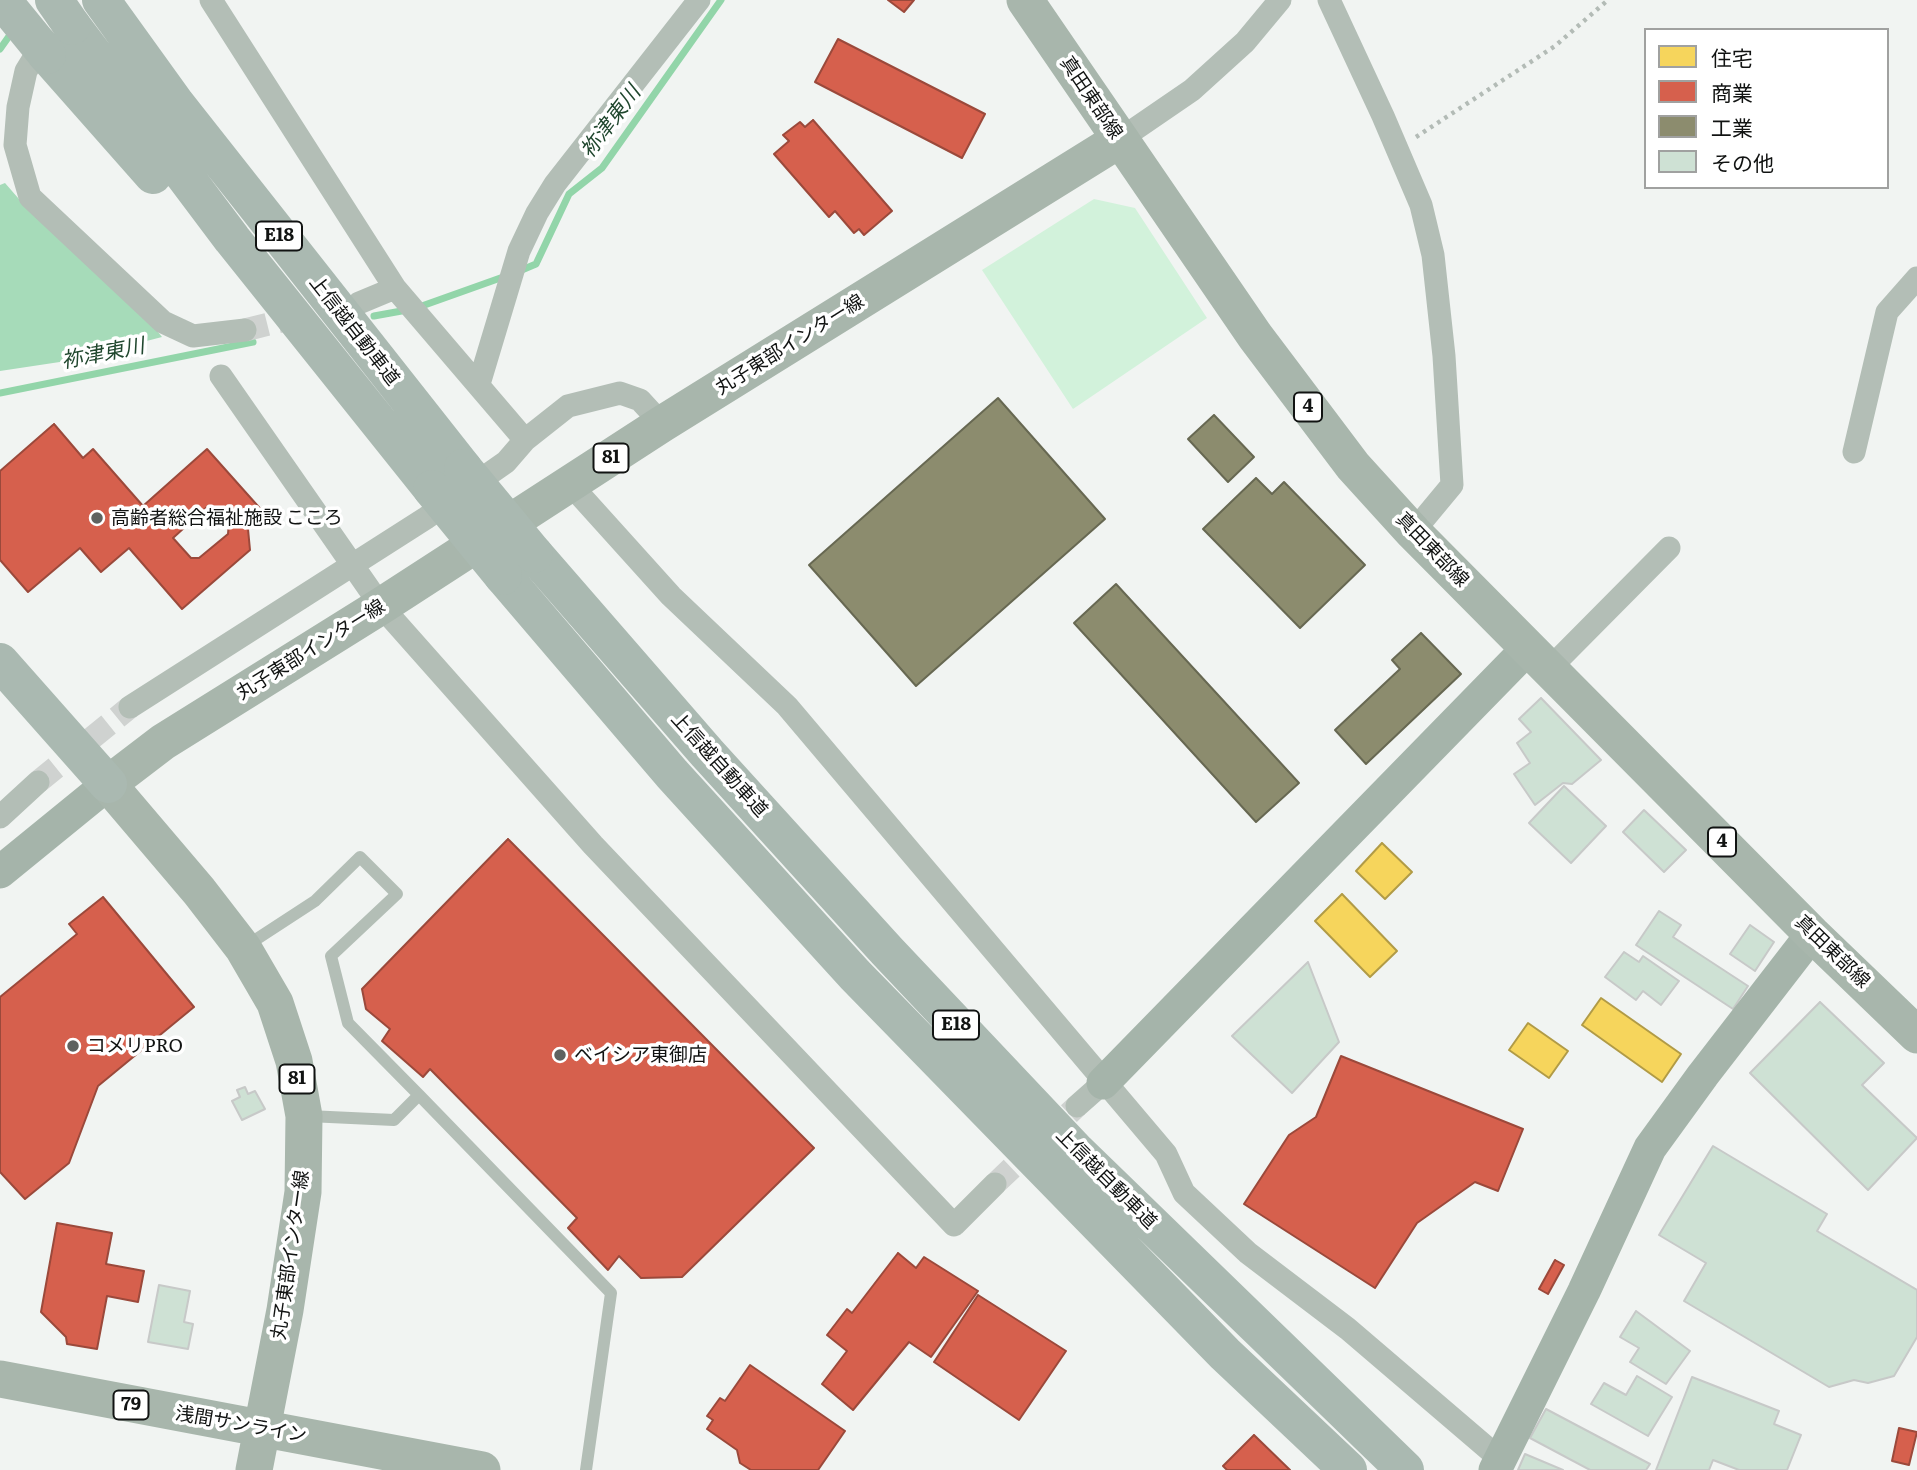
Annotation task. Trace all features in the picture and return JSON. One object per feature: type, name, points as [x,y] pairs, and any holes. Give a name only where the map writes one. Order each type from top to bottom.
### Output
[{"type":"highway","points":[[2,0],[183,209],[318,349]]},
{"type":"highway","name":"上信越自動車道","points":[[101,0],[267,221],[463,468],[707,753],[869,932],[1058,1132],[1405,1470]]},
{"type":"highway","points":[[113,0],[267,221]]},
{"type":"highway","name":"上信越自動車道","points":[[67,9],[152,135],[318,349],[503,576],[672,774],[855,975],[1216,1345],[1348,1470]]},
{"type":"highway","points":[[0,662],[108,784]]},
{"type":"main road","name":"真田東部線","points":[[1037,6],[1119,140],[1255,336],[1353,466],[1413,532],[1812,934],[1917,1035]]},
{"type":"main road","name":"丸子東部インター線","points":[[262,1430],[297,1237],[305,1171],[304,1116],[284,1028],[270,995],[243,948],[200,891],[108,784],[163,742],[382,606],[662,424],[1119,140]]},
{"type":"main road","name":"浅間サンライン","points":[[0,1379],[482,1470]]},
{"type":"main road","name":"81","points":[[254,1470],[262,1430]]},
{"type":"street","points":[[211,0],[400,293],[525,440]]},
{"type":"street","points":[[479,384],[513,272],[537,213],[555,184],[699,0]]},
{"type":"street","points":[[1119,140],[1192,90],[1245,42],[1280,0]]},
{"type":"street","points":[[1329,0],[1421,205],[1433,254],[1444,356],[1451,485],[1413,532]]},
{"type":"street","points":[[67,9],[35,52],[26,71],[18,107],[15,145],[30,197],[163,322],[193,336],[245,330]]},
{"type":"street","points":[[1854,452],[1887,312],[1917,278]]},
{"type":"street","points":[[359,303],[400,293]]},
{"type":"street","points":[[221,376],[382,606],[593,845],[954,1225],[995,1184]]},
{"type":"street","points":[[130,707],[353,565],[506,462],[525,440],[568,406],[620,393],[640,401],[662,424]]},
{"type":"street","points":[[570,484],[671,596],[787,706],[1103,1083],[1166,1154],[1184,1193],[1248,1253],[1348,1329],[1498,1465],[1584,1291],[1650,1148],[1703,1074],[1812,934]]},
{"type":"street","points":[[1077,1106],[1540,657],[1668,548]]},
{"type":"street","points":[[0,817],[38,782]]},
{"type":"street","points":[[0,872],[108,784]]},
{"type":"lane","points":[[243,948],[315,901],[360,857],[397,894],[331,956],[348,1023],[611,1293],[586,1470]]},
{"type":"lane","points":[[304,1116],[394,1120],[419,1095]]},
{"type":"path","points":[[1397,149],[1555,46],[1608,0]]},
{"type":"green space","points":[[5,183],[32,214],[132,299],[162,337],[73,360],[0,371],[0,185]]},
{"type":"green space","points":[[1094,199],[1135,208],[1207,318],[1073,409],[982,270]]},
{"type":"building: 住宅","points":[[1382,843],[1412,872],[1385,899],[1356,871]]},
{"type":"building: 住宅","points":[[1342,894],[1397,951],[1370,977],[1315,921]]},
{"type":"building: 住宅","points":[[1601,998],[1681,1054],[1662,1082],[1582,1025]]},
{"type":"building: 住宅","points":[[1528,1023],[1568,1051],[1549,1078],[1509,1050]]},
{"type":"building: 商業","points":[[888,0],[914,0],[904,12]]},
{"type":"building: 商業","points":[[838,39],[985,114],[962,158],[815,82]]},
{"type":"building: 商業","points":[[813,120],[892,211],[864,235],[859,229],[854,233],[835,211],[829,217],[774,154],[789,141],[783,135],[800,122],[805,127]]},
{"type":"building: 商業","name":"高齢者総合福祉施設 こころ","points":[[54,424],[83,458],[93,449],[143,506],[207,449],[265,514],[248,529],[250,550],[182,609],[129,548],[101,572],[80,548],[28,592],[0,560],[0,471]],"holes":[[[208,506],[218,508],[229,521],[228,534],[199,558],[191,558],[173,538]]]},
{"type":"building: 商業","name":"ベイシア東御店","points":[[508,839],[814,1148],[682,1277],[641,1278],[619,1256],[608,1270],[568,1228],[577,1218],[430,1069],[423,1077],[382,1041],[390,1029],[366,1009],[362,989]]},
{"type":"building: 商業","name":"コメリPRO","points":[[103,897],[194,1007],[98,1086],[69,1163],[25,1199],[0,1172],[0,997],[77,934],[69,924]]},
{"type":"building: 商業","points":[[1341,1056],[1523,1129],[1498,1191],[1475,1182],[1417,1223],[1375,1288],[1244,1204],[1289,1135],[1316,1117]]},
{"type":"building: 商業","points":[[57,1223],[112,1233],[106,1264],[144,1271],[138,1302],[107,1296],[97,1349],[67,1344],[66,1337],[41,1312]]},
{"type":"building: 商業","points":[[898,1253],[916,1268],[924,1257],[978,1291],[931,1357],[909,1342],[853,1410],[822,1384],[847,1351],[827,1335],[847,1309],[852,1313]]},
{"type":"building: 商業","points":[[1555,1260],[1564,1265],[1548,1294],[1539,1289]]},
{"type":"building: 商業","points":[[978,1295],[1066,1351],[1019,1420],[934,1362]]},
{"type":"building: 商業","points":[[750,1365],[845,1431],[818,1470],[751,1470],[740,1463],[737,1450],[707,1429],[713,1420],[707,1416],[720,1398],[725,1401]]},
{"type":"building: 商業","points":[[1899,1428],[1917,1432],[1909,1465],[1892,1461]]},
{"type":"building: 商業","points":[[1254,1435],[1290,1470],[1227,1470],[1223,1466]]},
{"type":"building: 工業","points":[[998,398],[1105,519],[916,686],[809,565]]},
{"type":"building: 工業","points":[[1214,415],[1254,457],[1228,482],[1188,439]]},
{"type":"building: 工業","points":[[1256,478],[1272,494],[1284,482],[1365,565],[1300,628],[1203,529]]},
{"type":"building: 工業","points":[[1116,584],[1299,783],[1256,822],[1074,623]]},
{"type":"building: 工業","points":[[1421,633],[1461,674],[1366,764],[1335,730],[1400,669],[1392,660]]},
{"type":"building: その他","points":[[1541,698],[1601,760],[1572,784],[1563,783],[1535,805],[1514,774],[1530,763],[1517,743],[1531,732],[1519,719]]},
{"type":"building: その他","points":[[1564,786],[1606,826],[1571,863],[1529,823]]},
{"type":"building: その他","points":[[1644,810],[1686,850],[1664,872],[1623,832]]},
{"type":"building: その他","points":[[1659,911],[1681,925],[1673,937],[1748,986],[1733,1009],[1636,945]]},
{"type":"building: その他","points":[[1750,925],[1774,942],[1755,971],[1730,954]]},
{"type":"building: その他","points":[[1624,952],[1639,962],[1643,956],[1679,981],[1661,1005],[1643,991],[1636,1000],[1605,977]]},
{"type":"building: その他","points":[[1308,962],[1339,1042],[1292,1093],[1232,1036]]},
{"type":"building: その他","points":[[1820,1002],[1884,1063],[1862,1085],[1917,1138],[1868,1190],[1750,1073]]},
{"type":"building: その他","points":[[245,1087],[248,1094],[255,1091],[265,1109],[242,1120],[232,1101],[240,1097],[237,1090]]},
{"type":"building: その他","points":[[1713,1146],[1827,1214],[1817,1231],[1917,1290],[1917,1337],[1894,1376],[1868,1383],[1854,1380],[1829,1387],[1684,1301],[1706,1263],[1659,1235]]},
{"type":"building: その他","points":[[159,1285],[190,1291],[184,1322],[193,1324],[188,1349],[148,1342]]},
{"type":"building: その他","points":[[1636,1311],[1690,1351],[1666,1384],[1630,1362],[1639,1348],[1620,1337]]},
{"type":"building: その他","points":[[1637,1376],[1672,1397],[1648,1436],[1591,1404],[1604,1383],[1626,1395]]},
{"type":"building: その他","points":[[1692,1377],[1779,1411],[1774,1424],[1801,1435],[1787,1470],[1739,1470],[1713,1460],[1709,1470],[1656,1470]]},
{"type":"building: その他","points":[[1546,1409],[1650,1464],[1646,1470],[1590,1470],[1530,1438]]},
{"type":"building: その他","points":[[1525,1454],[1563,1470],[1518,1470]]},
{"type":"waterway","name":"祢津東川","points":[[517,272],[536,264],[569,194],[602,168],[721,0]]},
{"type":"waterway","points":[[0,49],[12,32]]},
{"type":"waterway","name":"祢津東川","points":[[419,307],[506,276]]},
{"type":"waterway","name":"祢津東川","points":[[374,316],[407,310]]},
{"type":"waterway","name":"祢津東川","points":[[0,393],[253,342]]},
{"type":"tunnel","points":[[245,330],[305,315]]},
{"type":"tunnel","points":[[38,782],[130,707]]},
{"type":"tunnel","points":[[995,1184],[1077,1106]]},
{"type":"place","name":"高齢者総合福祉施設 こころ","points":[[97,518]]},
{"type":"place","name":"コメリPRO","points":[[73,1046]]},
{"type":"place","name":"ベイシア東御店","points":[[560,1055]]}]
